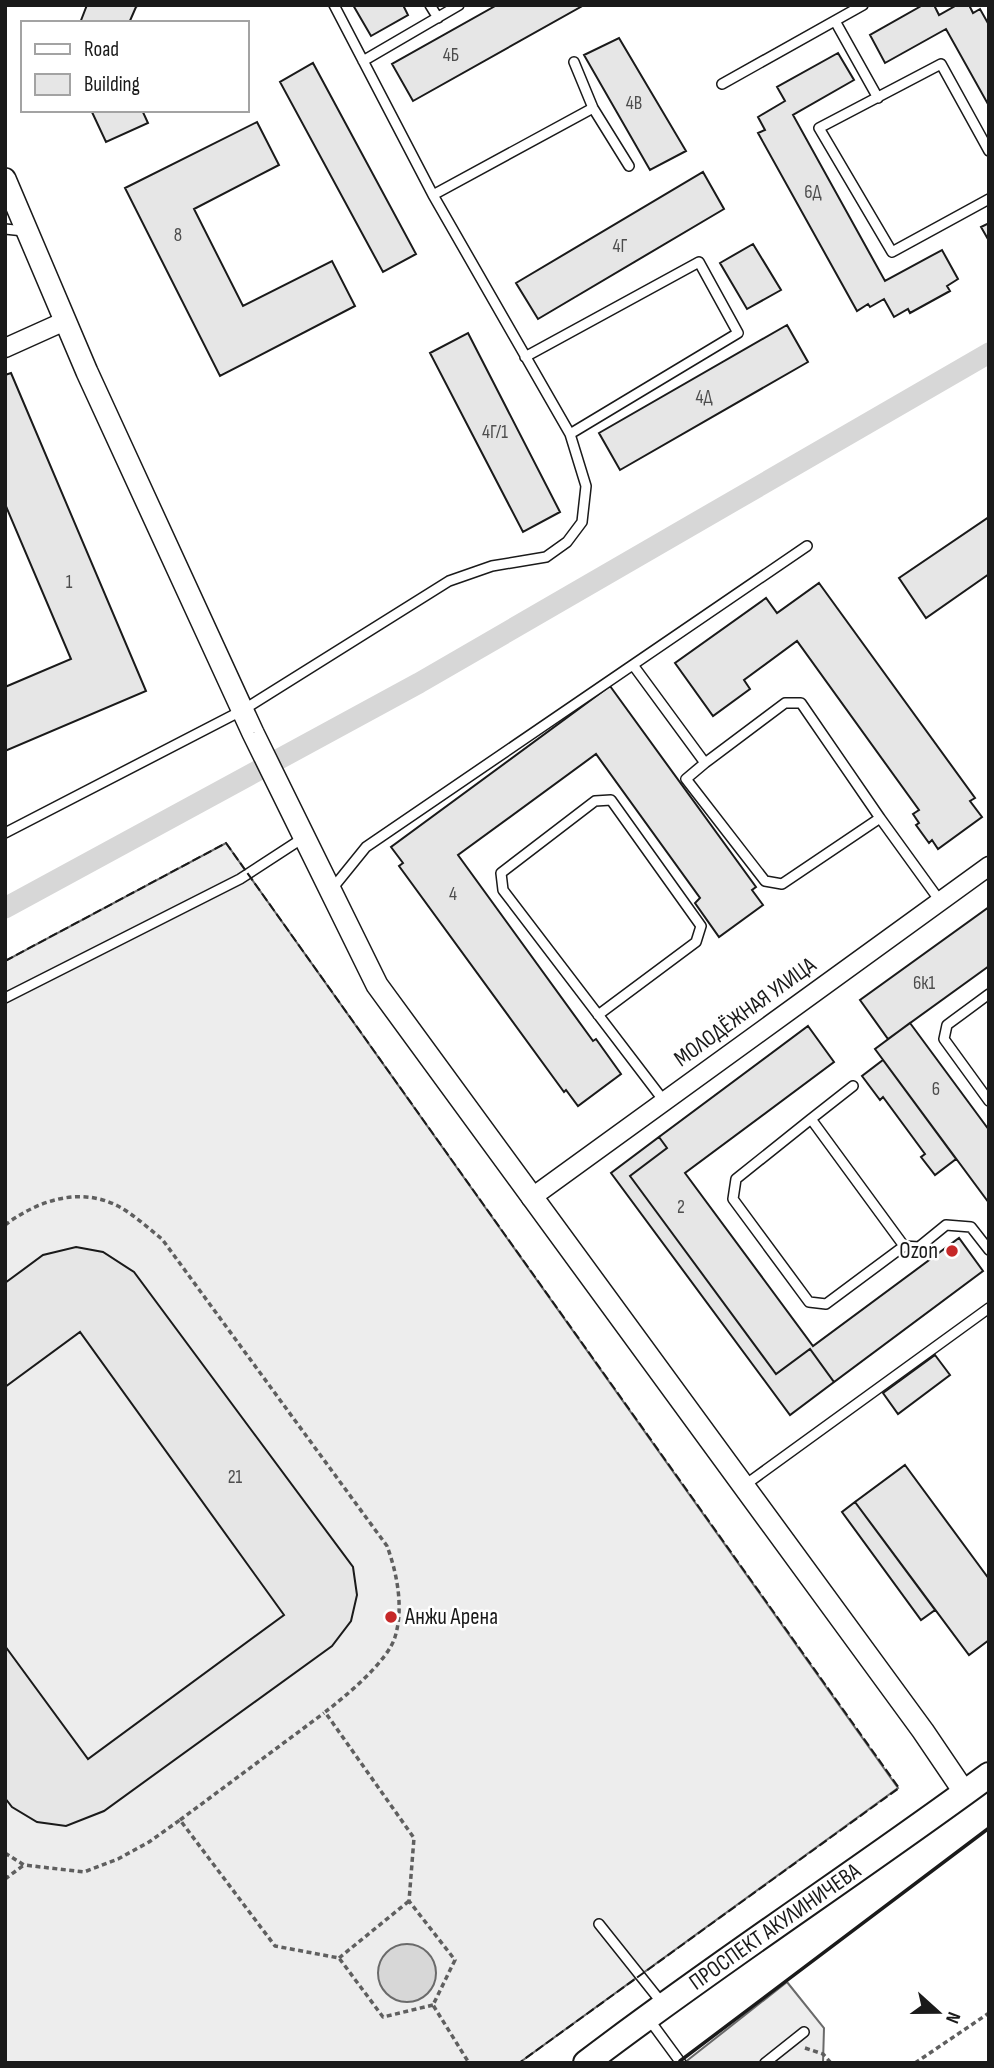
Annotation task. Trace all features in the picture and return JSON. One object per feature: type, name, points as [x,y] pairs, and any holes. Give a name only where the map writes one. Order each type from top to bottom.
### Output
[{"type":"main road","name":"ПРОСПЕКТ АКУЛИНИЧЕВА","points":[[586,2063],[655,2010],[900,1841],[989,1775]]},
{"type":"street","points":[[5,179],[65,321],[253,733],[377,985],[923,1731],[965,1793]]},
{"type":"street","points":[[5,348],[65,321]]},
{"type":"street","name":"МОЛОДЁЖНАЯ УЛИЦА","points":[[531,1198],[989,866]]},
{"type":"lane","points":[[5,834],[243,710],[449,580],[492,566],[546,557],[568,542],[582,522],[586,486],[570,435],[433,195],[334,5]]},
{"type":"lane","points":[[430,5],[438,18]]},
{"type":"lane","points":[[363,61],[459,5]]},
{"type":"lane","points":[[722,83],[863,5]]},
{"type":"lane","points":[[835,21],[878,98]]},
{"type":"lane","points":[[574,62],[593,108],[629,166]]},
{"type":"lane","points":[[989,151],[941,64],[819,128],[892,252],[989,199]]},
{"type":"lane","points":[[433,195],[593,108]]},
{"type":"lane","points":[[5,229],[27,231]]},
{"type":"lane","points":[[525,357],[699,262],[738,332],[570,435]]},
{"type":"lane","points":[[330,890],[366,847],[807,546]]},
{"type":"lane","points":[[633,665],[705,763]]},
{"type":"lane","points":[[880,818],[782,884],[765,881],[686,779],[785,703],[801,703],[940,901]]},
{"type":"lane","points":[[598,1014],[695,942],[701,926],[611,800],[595,801],[501,873],[503,890],[664,1101]]},
{"type":"lane","points":[[5,998],[240,879],[304,837]]},
{"type":"lane","points":[[989,993],[947,1025],[944,1039],[989,1101]]},
{"type":"lane","points":[[853,1086],[736,1179],[733,1199],[809,1302],[826,1304],[904,1247],[919,1247],[946,1225],[971,1227],[989,1250]]},
{"type":"lane","points":[[811,1119],[904,1247]]},
{"type":"lane","points":[[743,1486],[989,1308]]},
{"type":"lane","points":[[599,1924],[655,2010],[681,2063]]},
{"type":"lane","points":[[765,2063],[804,2032]]},
{"type":"path","points":[[5,1225],[25,1210],[55,1199],[87,1196],[117,1205],[162,1239],[387,1546],[400,1595],[395,1638],[375,1668],[325,1712],[139,1848],[84,1872],[24,1865],[5,1853]]},
{"type":"path","points":[[325,1712],[414,1838],[409,1902],[455,1960],[433,2005]]},
{"type":"path","points":[[180,1820],[275,1946],[339,1958],[383,2017],[433,2005]]},
{"type":"path","points":[[5,1880],[24,1865]]},
{"type":"path","points":[[339,1958],[409,1902]]},
{"type":"path","points":[[433,2005],[469,2063]]},
{"type":"path","points":[[915,2063],[989,2013]]},
{"type":"path","points":[[790,2043],[823,2054],[831,2063]]},
{"type":"shaded area","name":"Анжи Арена","points":[[226,843],[898,1788],[519,2063],[5,2063],[5,961]]},
{"type":"shaded area","points":[[407,1944],[418,1946],[431,1957],[436,1973],[434,1984],[423,1997],[407,2002],[396,2000],[383,1989],[378,1973],[380,1962],[391,1949]]},
{"type":"shaded area","points":[[787,1982],[824,2028],[823,2063],[684,2063]]},
{"type":"building","points":[[87,5],[139,5],[130,21],[81,21]]},
{"type":"building","points":[[353,5],[403,5],[408,15],[371,36]]},
{"type":"building","points":[[497,5],[584,5],[413,101],[392,64]]},
{"type":"building","points":[[923,5],[934,5],[939,15],[957,5],[969,5],[973,13],[980,9],[989,25],[989,106],[946,29],[885,63],[870,35]]},
{"type":"building","points":[[619,38],[686,151],[650,170],[584,55]]},
{"type":"building","points":[[838,53],[854,80],[793,115],[885,281],[942,250],[958,279],[947,286],[950,291],[910,313],[908,309],[894,317],[884,299],[857,311],[758,133],[765,130],[758,117],[785,101],[777,87]]},
{"type":"building","points":[[313,63],[416,254],[383,272],[280,82]]},
{"type":"building","points":[[92,112],[143,112],[148,123],[106,142]]},
{"type":"building","points":[[257,122],[279,165],[194,209],[243,306],[332,261],[355,306],[220,376],[125,188]]},
{"type":"building","points":[[703,172],[724,209],[538,319],[516,283]]},
{"type":"building","points":[[989,223],[989,241],[981,227]]},
{"type":"building","points":[[753,244],[781,290],[747,309],[720,263]]},
{"type":"building","points":[[787,325],[808,362],[620,470],[599,433]]},
{"type":"building","points":[[468,333],[560,512],[523,532],[430,353]]},
{"type":"building","points":[[11,373],[146,691],[5,751],[5,687],[71,659],[5,504],[5,375]]},
{"type":"building","points":[[989,517],[989,574],[926,618],[899,578]]},
{"type":"building","points":[[819,583],[975,798],[970,801],[982,817],[938,849],[932,840],[929,843],[916,825],[919,823],[913,814],[919,810],[797,641],[744,680],[750,689],[713,716],[675,663],[766,598],[777,613]]},
{"type":"building","points":[[610,686],[756,887],[752,890],[763,905],[719,937],[695,903],[700,898],[596,754],[458,855],[593,1041],[596,1039],[621,1074],[578,1106],[566,1090],[564,1092],[399,866],[403,863],[391,847]]},
{"type":"building","points":[[989,907],[989,966],[888,1039],[860,1000]]},
{"type":"building","points":[[910,1023],[989,1130],[989,1203],[875,1049]]},
{"type":"building","points":[[808,1026],[834,1062],[685,1173],[813,1346],[959,1238],[983,1271],[834,1382],[810,1349],[776,1374],[630,1176],[667,1148],[659,1137]]},
{"type":"building","points":[[883,1060],[956,1159],[935,1175],[921,1157],[925,1154],[883,1097],[880,1100],[862,1076]]},
{"type":"building","points":[[659,1137],[667,1148],[630,1176],[776,1374],[810,1349],[834,1382],[790,1415],[611,1173]]},
{"type":"building","points":[[76,1247],[103,1252],[134,1272],[353,1567],[357,1595],[351,1621],[332,1646],[104,1811],[66,1826],[37,1822],[12,1807],[5,1798],[5,1646],[88,1759],[284,1615],[80,1332],[5,1387],[5,1283],[43,1255]]},
{"type":"building","points":[[935,1355],[950,1375],[898,1414],[883,1393]]},
{"type":"building","points":[[905,1465],[989,1579],[989,1640],[969,1655],[855,1502]]},
{"type":"building","points":[[855,1502],[935,1610],[921,1620],[842,1512]]},
{"type":"waterway","points":[[5,908],[419,683],[989,353]]},
{"type":"fence","points":[[5,961],[226,843],[899,1788],[519,2063]]},
{"type":"wall","points":[[680,2061],[989,1828]]},
{"type":"place","name":"Ozon","points":[[952,1251]]},
{"type":"place","name":"Анжи Арена","points":[[391,1617]]}]
